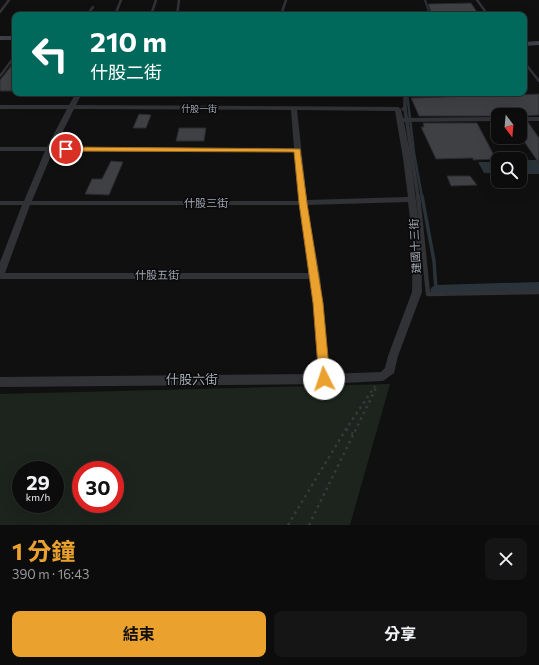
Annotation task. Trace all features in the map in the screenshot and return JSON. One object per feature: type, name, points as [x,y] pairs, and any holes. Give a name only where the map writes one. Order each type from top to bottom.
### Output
[{"type":"street","points":[[0,38],[12,38]]},
{"type":"street","points":[[527,44],[539,43]]},
{"type":"street","points":[[0,275],[26,203],[50,149],[77,96]]},
{"type":"street","name":"什股一街","points":[[0,107],[401,109]]},
{"type":"street","points":[[294,109],[303,203],[315,276],[324,379]]},
{"type":"street","name":"建國十三街","points":[[382,376],[390,370],[399,339],[417,292],[417,244],[401,109]]},
{"type":"street","points":[[403,120],[491,119]]},
{"type":"street","points":[[527,119],[539,119]]},
{"type":"street","points":[[0,149],[298,150]]},
{"type":"street","name":"什股三街","points":[[0,203],[303,203],[411,199]]},
{"type":"street","name":"什股五街","points":[[0,275],[315,276]]},
{"type":"street","name":"什股六街","points":[[0,382],[324,379],[382,376]]},
{"type":"lane","points":[[0,12],[9,0]]},
{"type":"lane","points":[[117,12],[121,0]]},
{"type":"lane","points":[[152,12],[156,0]]},
{"type":"lane","points":[[177,12],[179,0]]},
{"type":"lane","points":[[282,12],[286,0]]},
{"type":"lane","points":[[477,0],[486,12]]},
{"type":"lane","points":[[89,12],[93,6]]},
{"type":"lane","points":[[0,76],[12,60]]},
{"type":"lane","points":[[527,66],[539,81]]},
{"type":"lane","points":[[401,109],[404,96]]},
{"type":"lane","points":[[403,120],[421,220],[428,294],[539,292]]},
{"type":"path","points":[[288,525],[346,429],[382,376]]},
{"type":"path","points":[[309,525],[382,376]]},
{"type":"path","points":[[346,429],[353,434]]},
{"type":"shaded area","points":[[527,160],[539,160],[539,174],[527,174]]},
{"type":"shaded area","points":[[478,162],[491,162],[491,173],[484,173]]},
{"type":"shaded area","points":[[390,384],[350,525],[0,525],[0,394]]},
{"type":"building","points":[[471,3],[477,12],[431,12],[428,4]]},
{"type":"building","points":[[12,65],[12,91],[0,91],[0,80]]},
{"type":"building","points":[[527,94],[539,94],[539,115],[527,116],[527,108],[491,108],[491,116],[419,116],[411,98],[475,96],[527,96]]},
{"type":"building","points":[[139,114],[151,115],[146,128],[133,128]]},
{"type":"building","points":[[527,122],[539,138],[539,163],[526,144],[527,144]]},
{"type":"building","points":[[423,123],[477,123],[492,152],[491,152],[491,159],[436,159],[421,127],[424,127]]},
{"type":"building","points":[[179,128],[206,128],[204,141],[176,141]]},
{"type":"building","points":[[111,161],[123,162],[109,195],[85,194],[92,179],[102,179]]},
{"type":"building","points":[[447,176],[470,176],[477,185],[451,186]]},
{"type":"waterway","points":[[425,0],[429,12]]},
{"type":"waterway","points":[[407,96],[414,153],[422,197]]},
{"type":"waterway","points":[[422,196],[434,261],[436,290]]},
{"type":"waterway","points":[[436,290],[539,287]]},
{"type":"route","points":[[66,149],[298,150],[303,203],[315,276],[324,379]]}]
